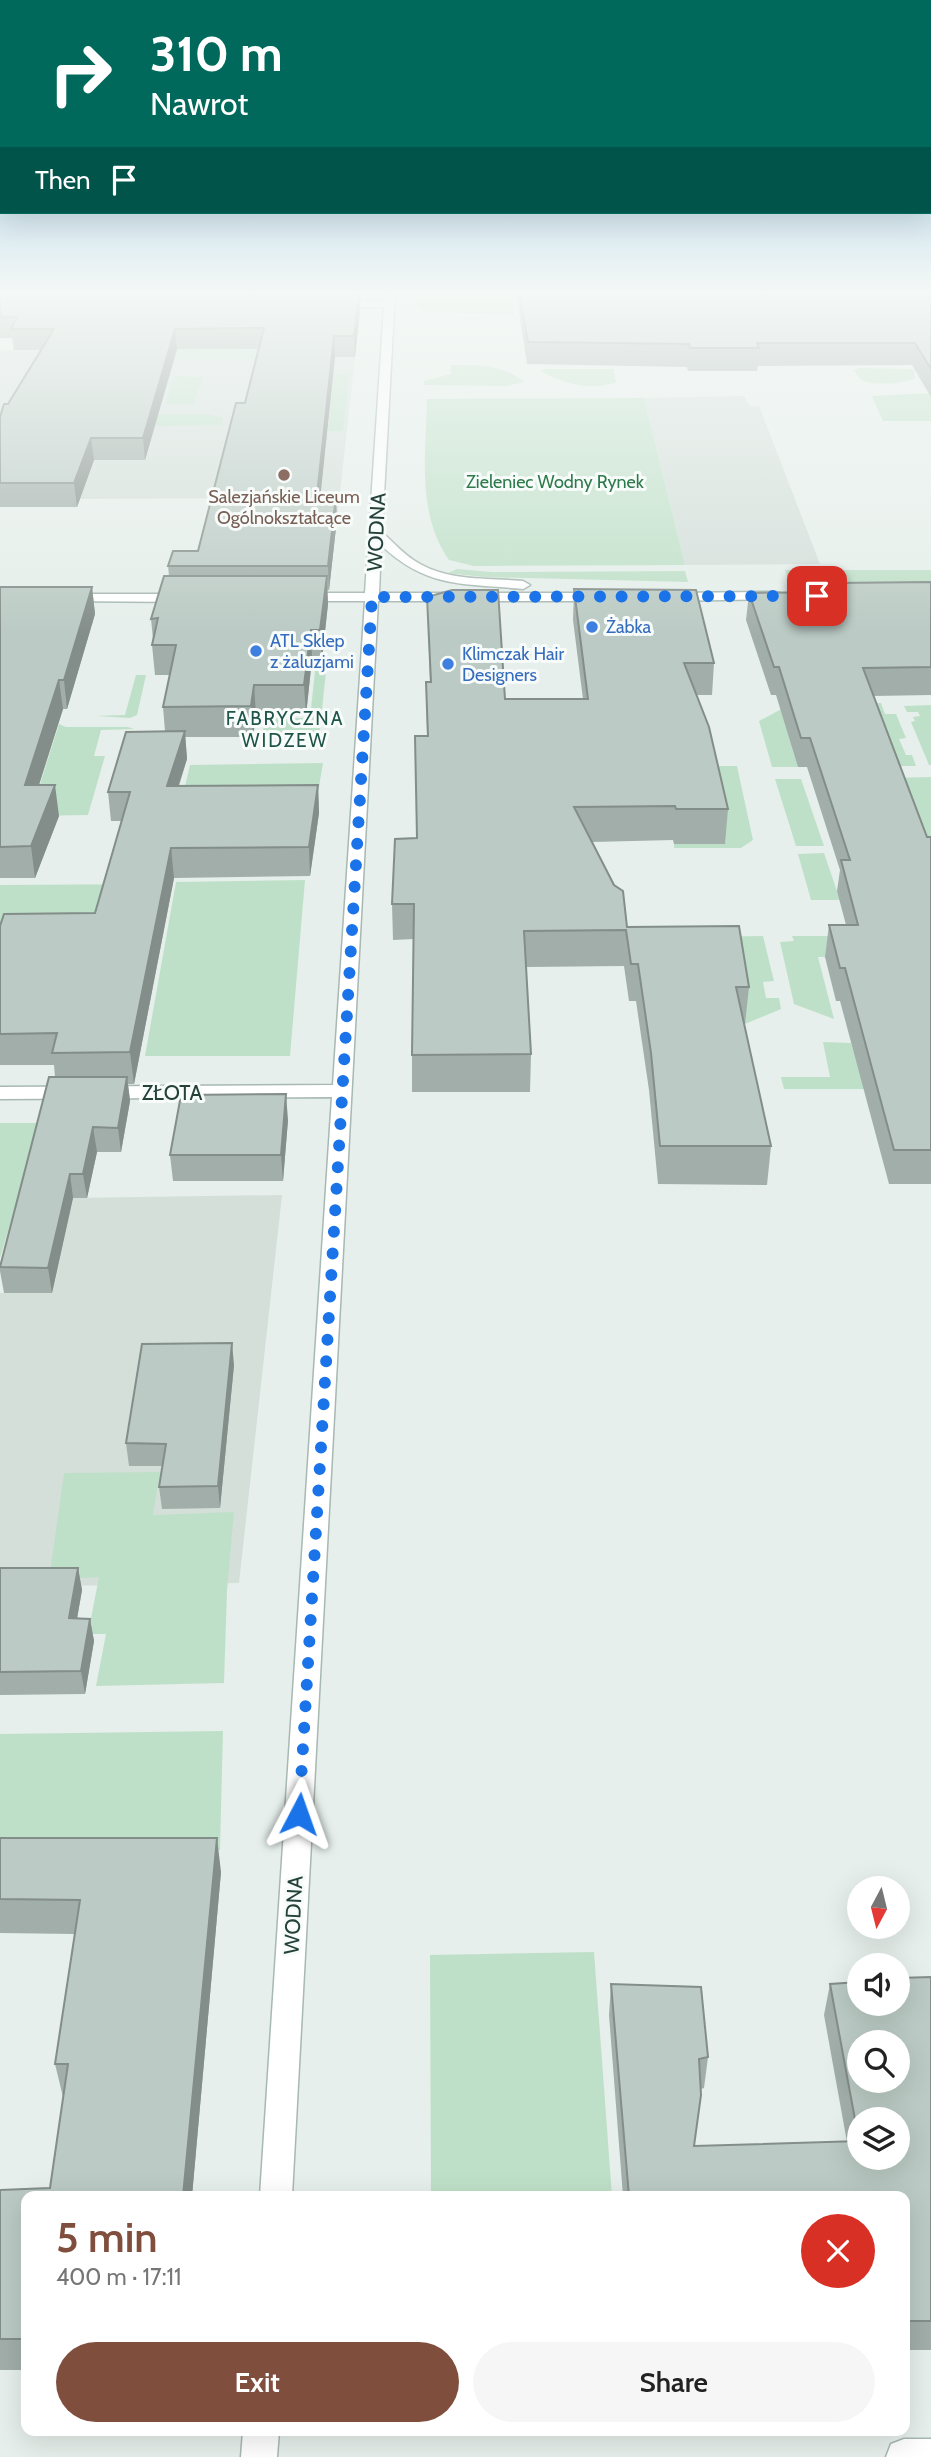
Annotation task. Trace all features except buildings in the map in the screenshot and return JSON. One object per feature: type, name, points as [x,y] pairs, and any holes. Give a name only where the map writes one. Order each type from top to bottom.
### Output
[{"type":"street","name":"WODNA","points":[[276,2191],[383,407]]},
{"type":"street","points":[[287,597],[608,597],[436,574],[413,566],[376,533]]},
{"type":"street","points":[[663,597],[793,596]]},
{"type":"street","points":[[52,598],[195,598]]},
{"type":"street","name":"ZŁOTA","points":[[0,1093],[344,1091]]},
{"type":"street","points":[[259,2457],[261,2436]]},
{"type":"street","points":[[904,2457],[931,2457]]},
{"type":"shaded area","points":[[0,407],[350,407],[337,519],[229,518],[234,498],[80,499],[77,507],[0,507]]},
{"type":"shaded area","points":[[646,407],[759,407],[820,564],[685,565]]},
{"type":"shaded area","points":[[282,1195],[239,1583],[0,1587],[0,1293],[52,1293],[73,1198]]},
{"type":"green space","points":[[331,407],[346,407],[343,431],[328,431]]},
{"type":"green space","name":"Zieleniec Wodny Rynek","points":[[427,407],[646,407],[685,565],[474,566],[449,560],[439,542],[427,503]]},
{"type":"green space","points":[[877,407],[931,407],[931,421],[883,421]]},
{"type":"green space","points":[[207,414],[223,418],[222,425],[155,426],[156,420],[148,415]]},
{"type":"green space","points":[[457,569],[492,572],[685,571],[688,582],[483,577],[448,573]]},
{"type":"green space","points":[[785,570],[931,570],[931,582],[789,582]]},
{"type":"green space","points":[[316,662],[327,662],[319,738],[261,738],[266,718],[310,718]]},
{"type":"green space","points":[[136,675],[146,675],[137,715],[130,718],[96,716],[125,715]]},
{"type":"green space","points":[[881,703],[885,714],[896,714],[906,738],[899,739],[906,755],[912,755],[916,766],[886,766],[792,746],[798,767],[772,767],[759,721],[791,704]]},
{"type":"green space","points":[[931,705],[929,765],[911,722],[915,721],[913,717],[920,716],[918,712],[907,712],[904,706]]},
{"type":"green space","points":[[59,724],[66,727],[134,729],[101,730],[94,756],[105,756],[88,815],[30,816]]},
{"type":"green space","points":[[323,763],[315,810],[179,812],[190,765]]},
{"type":"green space","points":[[707,766],[737,766],[753,840],[741,848],[674,848],[674,844],[724,843]]},
{"type":"green space","points":[[931,777],[931,863],[889,778]]},
{"type":"green space","points":[[775,779],[801,779],[824,846],[796,846]]},
{"type":"green space","points":[[824,853],[840,900],[811,900],[798,854]]},
{"type":"green space","points":[[305,880],[290,1056],[145,1056],[176,882]]},
{"type":"green space","points":[[162,884],[150,940],[0,942],[0,885]]},
{"type":"green space","points":[[763,936],[774,981],[763,982],[766,998],[779,998],[781,1009],[745,1024],[735,962],[623,938]]},
{"type":"green space","points":[[792,936],[894,936],[901,957],[818,957],[834,1019],[794,1004],[780,942],[794,941]]},
{"type":"green space","points":[[823,1042],[851,1043],[865,1089],[784,1089],[781,1077],[830,1077]]},
{"type":"green space","points":[[0,1123],[40,1123],[0,1258]]},
{"type":"green space","points":[[160,1472],[153,1515],[234,1512],[227,1591],[224,1683],[96,1686],[106,1634],[88,1634],[99,1577],[49,1580],[64,1473]]},
{"type":"green space","points":[[223,1731],[220,1850],[0,1851],[0,1734]]},
{"type":"green space","points":[[594,1952],[612,2191],[431,2191],[430,1955]]},
{"type":"place","name":"Salezjańskie Liceum Ogólnokształcące","points":[[284,475]]},
{"type":"place","name":"Żabka","points":[[592,627]]},
{"type":"place","name":"ATL Sklep z żaluzjami","points":[[256,651]]},
{"type":"place","name":"Klimczak Hair Designers","points":[[448,664]]},
{"type":"district","name":"FABRYCZNA WIDZEW","points":[[285,729]]},
{"type":"route","points":[[299,1814],[372,597],[817,596]]}]
